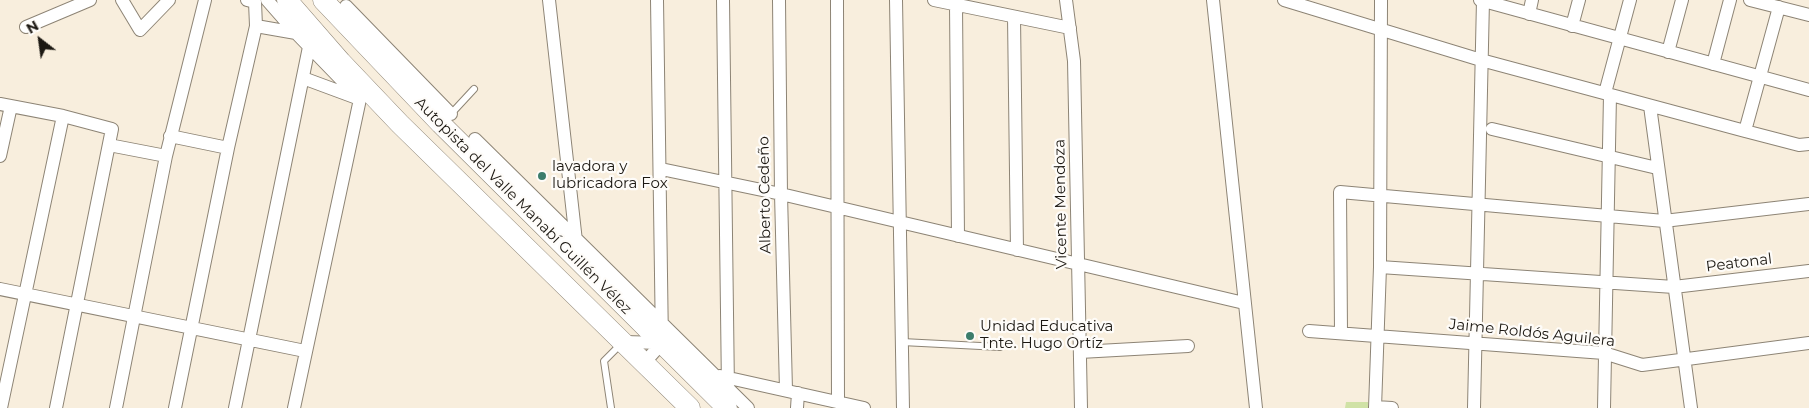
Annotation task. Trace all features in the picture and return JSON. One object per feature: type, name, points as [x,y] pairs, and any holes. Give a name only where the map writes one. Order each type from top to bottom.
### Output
[{"type":"main road","name":"Autopista del Valle Manabí Guillén Vélez","points":[[287,0],[314,42],[364,95],[645,362],[690,408]]},
{"type":"main road","name":"Autopista del Valle Manabí Guillén Vélez","points":[[323,0],[351,31],[446,119],[663,334],[724,387]]},
{"type":"street","points":[[26,27],[90,0]]},
{"type":"street","points":[[122,0],[140,30],[169,0]]},
{"type":"street","points":[[116,408],[170,136],[205,0]]},
{"type":"street","points":[[175,408],[228,148],[256,26],[255,2],[247,0]]},
{"type":"street","points":[[268,0],[296,34]]},
{"type":"street","points":[[549,0],[576,248]]},
{"type":"street","points":[[645,362],[663,334],[657,0]]},
{"type":"street","points":[[723,0],[724,387]]},
{"type":"street","name":"Alberto Cedeño","points":[[779,0],[781,194],[792,392],[797,408]]},
{"type":"street","points":[[837,0],[843,404]]},
{"type":"street","points":[[896,0],[903,408]]},
{"type":"street","points":[[934,0],[1070,28]]},
{"type":"street","name":"Vicente Mendoza","points":[[1066,0],[1074,61],[1081,408]]},
{"type":"street","points":[[1213,0],[1256,408]]},
{"type":"street","points":[[1284,0],[1481,60],[1799,145],[1809,144]]},
{"type":"street","points":[[1381,0],[1380,266],[1375,407],[1392,408]]},
{"type":"street","points":[[1474,408],[1482,0],[1809,90]]},
{"type":"street","points":[[1529,14],[1532,0]]},
{"type":"street","points":[[1572,26],[1579,0]]},
{"type":"street","points":[[1604,408],[1608,94],[1619,38],[1630,0]]},
{"type":"street","points":[[1668,52],[1682,0]]},
{"type":"street","points":[[1713,64],[1730,0]]},
{"type":"street","points":[[1750,0],[1809,16]]},
{"type":"street","points":[[345,3],[351,31]]},
{"type":"street","points":[[345,3],[446,119]]},
{"type":"street","points":[[956,5],[958,236]]},
{"type":"street","points":[[1746,130],[1779,7]]},
{"type":"street","points":[[1014,17],[1016,250]]},
{"type":"street","points":[[235,408],[303,78],[314,42],[296,34],[256,26]]},
{"type":"street","points":[[294,408],[305,351],[364,95],[303,78]]},
{"type":"street","points":[[0,156],[5,105],[63,116],[112,129],[56,408]]},
{"type":"street","points":[[1650,106],[1664,221],[1691,408]]},
{"type":"street","points":[[1,408],[27,294],[63,116]]},
{"type":"street","points":[[1492,129],[1608,154],[1657,168]]},
{"type":"street","points":[[170,136],[228,148]]},
{"type":"street","points":[[475,139],[576,248]]},
{"type":"street","points":[[109,144],[166,156]]},
{"type":"street","points":[[661,168],[781,194],[1244,303]]},
{"type":"street","points":[[1341,333],[1340,192],[1478,206],[1664,221],[1809,204]]},
{"type":"street","name":"Peatonal","points":[[1380,266],[1674,287],[1809,271]]},
{"type":"street","points":[[0,289],[135,318],[305,351]]},
{"type":"street","name":"Jaime Roldós Aguilera","points":[[1310,331],[1604,353],[1642,365],[1809,343]]},
{"type":"street","points":[[624,342],[663,334]]},
{"type":"street","points":[[663,334],[748,408]]},
{"type":"street","points":[[1080,352],[1188,346]]},
{"type":"street","points":[[724,387],[792,392],[864,408]]},
{"type":"lane","points":[[446,119],[474,89]]},
{"type":"lane","points":[[611,408],[604,361],[624,342]]},
{"type":"lane","points":[[902,342],[1000,347]]},
{"type":"green space","points":[[1346,402],[1368,402],[1368,408],[1345,408]]},
{"type":"place","name":"lavadora y lubricadora Fox","points":[[542,176]]},
{"type":"place","name":"Unidad Educativa Tnte. Hugo Ortíz","points":[[970,336]]}]
